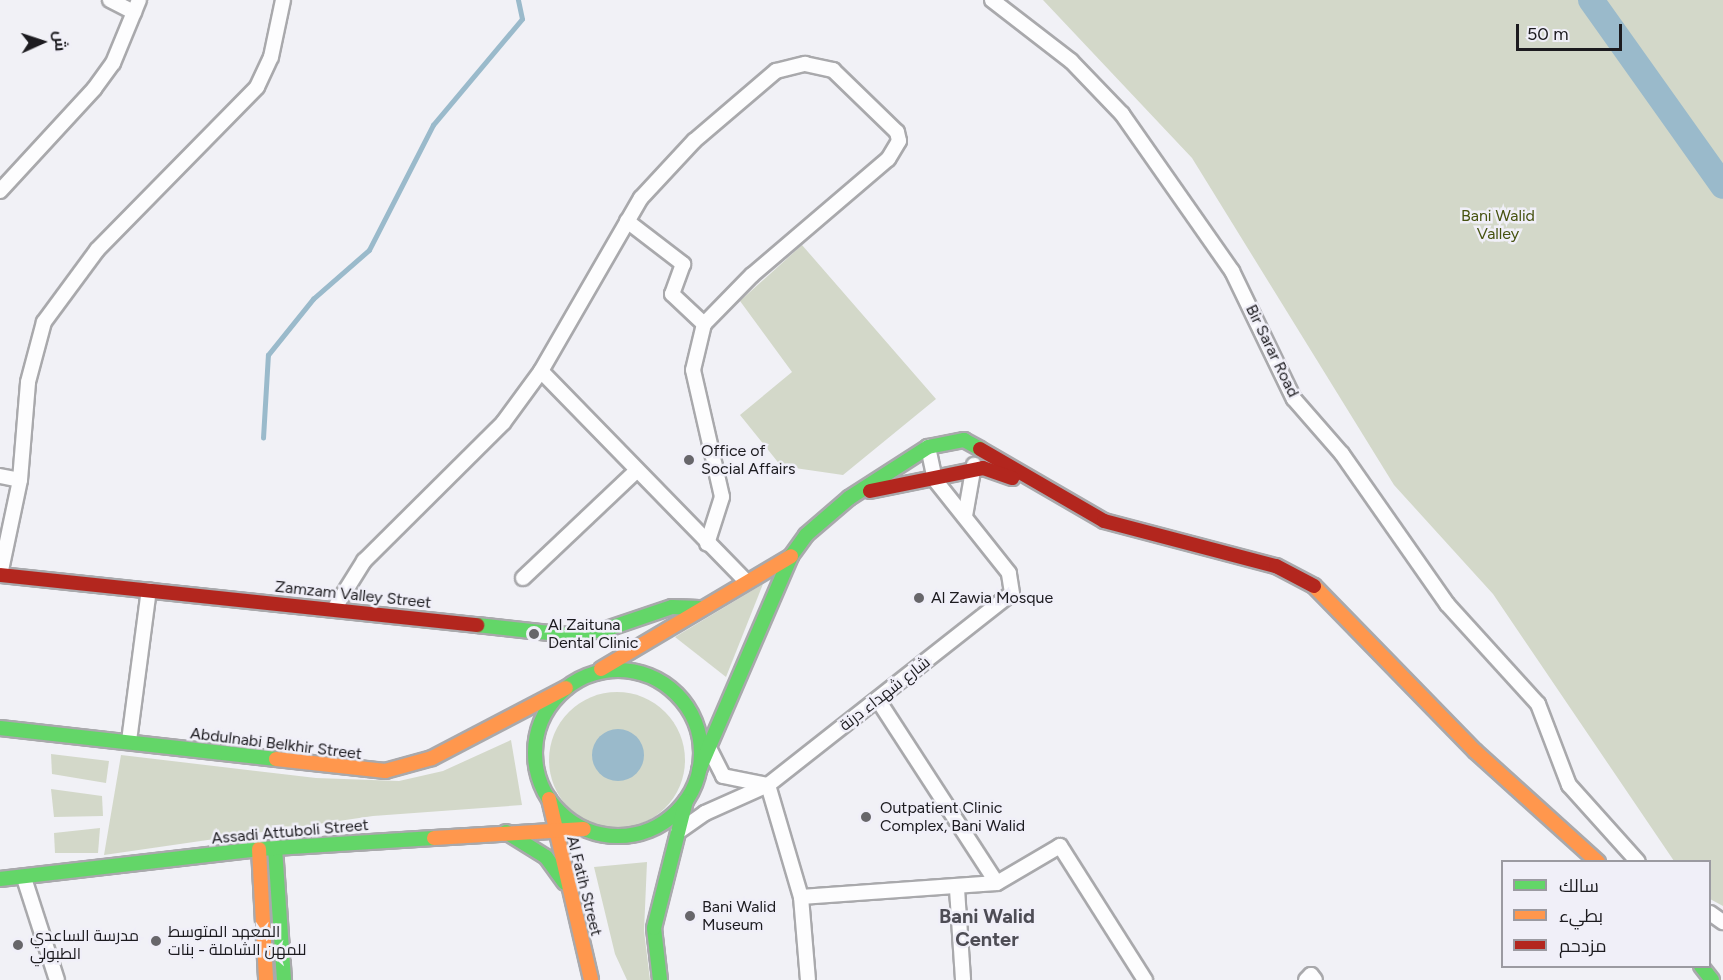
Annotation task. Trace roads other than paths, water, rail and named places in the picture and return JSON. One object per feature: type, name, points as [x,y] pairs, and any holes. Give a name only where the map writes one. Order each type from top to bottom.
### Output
[{"type":"main road","points":[[686,801],[663,824],[638,834],[611,836],[584,829],[549,799],[535,759],[537,735],[545,713],[567,688],[744,579],[791,556],[849,498],[928,447],[951,440],[980,445],[1024,479],[1138,533],[1276,566],[1313,585],[1475,751],[1597,860]]},
{"type":"main road","points":[[849,498],[884,486],[936,480],[973,470],[1024,479]]},
{"type":"main road","points":[[660,980],[654,928],[675,834],[709,744],[791,556]]},
{"type":"main road","name":"Zamzam Valley Street","points":[[0,575],[567,635],[604,630],[672,607],[699,608]]},
{"type":"main road","points":[[592,674],[636,672],[678,696],[697,730],[699,770]]},
{"type":"main road","name":"Abdulnabi Belkhir Street","points":[[0,728],[385,771],[432,759],[567,688]]},
{"type":"main road","name":"Al Fatih Street","points":[[549,799],[565,883],[591,980]]},
{"type":"main road","name":"Assadi Attuboli Street","points":[[0,879],[259,849],[553,829],[584,829]]},
{"type":"main road","points":[[506,832],[546,857],[565,883]]},
{"type":"main road","points":[[275,848],[284,980]]},
{"type":"main road","points":[[259,849],[266,980]]},
{"type":"main road","points":[[1703,968],[1712,980]]},
{"type":"street","points":[[0,191],[94,89],[113,63],[137,6],[110,0]]},
{"type":"street","points":[[0,575],[20,480],[33,353],[53,305],[97,250],[257,87],[272,57],[283,0]]},
{"type":"street","name":"Bir Sarar Road","points":[[992,0],[1071,62],[1122,114],[1232,271],[1294,399],[1342,454],[1447,604],[1538,704],[1569,785],[1637,860]]},
{"type":"street","points":[[334,609],[364,561],[503,423],[541,371],[627,221],[662,172],[694,141],[776,71],[790,66],[817,64],[833,70],[897,132],[899,141],[888,159],[752,275],[704,324],[693,370],[722,496],[707,544]]},
{"type":"street","points":[[627,221],[683,264],[672,294],[704,324]]},
{"type":"street","points":[[541,371],[635,472],[744,579]]},
{"type":"street","points":[[965,516],[980,445]]},
{"type":"street","points":[[928,447],[936,480],[965,516]]},
{"type":"street","points":[[523,578],[635,472]]},
{"type":"street","points":[[0,476],[20,480]]},
{"type":"street","name":"شارع شهداء درنة","points":[[675,834],[705,813],[768,785],[1012,593],[1009,573],[965,516]]},
{"type":"street","points":[[129,741],[149,590]]},
{"type":"street","points":[[878,700],[997,883]]},
{"type":"street","points":[[709,744],[723,776],[768,785],[801,897],[808,980]]},
{"type":"street","points":[[801,897],[957,889],[997,883],[1060,846],[1145,980]]},
{"type":"street","points":[[24,878],[57,980]]},
{"type":"street","points":[[957,889],[963,980]]},
{"type":"street","points":[[1306,980],[1311,975],[1315,980]]},
{"type":"water","points":[[613,729],[623,729],[637,736],[644,755],[637,774],[623,781],[613,781],[603,777],[596,770],[592,760],[592,750],[596,740],[603,733]]},
{"type":"waterway","points":[[263,438],[268,355],[313,299],[369,250],[433,125],[522,19],[518,0]]},
{"type":"waterway","name":"Bani Walid Valley","points":[[1591,0],[1723,186]]},
{"type":"place","name":"Office of Social Affairs","points":[[689,460]]},
{"type":"place","name":"Al Zawia Mosque","points":[[919,598]]},
{"type":"place","name":"Al Zaituna Dental Clinic","points":[[534,634]]},
{"type":"place","name":"Outpatient Clinic Complex, Bani Walid","points":[[866,817]]},
{"type":"place","name":"Bani Walid Museum","points":[[690,916]]},
{"type":"place","name":"المعهد المتوسط للمهن الشاملة - بنات","points":[[156,941]]},
{"type":"place","name":"مدرسة الساعدي الطبولي","points":[[18,945]]},
{"type":"district","name":"Bani Walid Center","points":[[987,928]]}]
